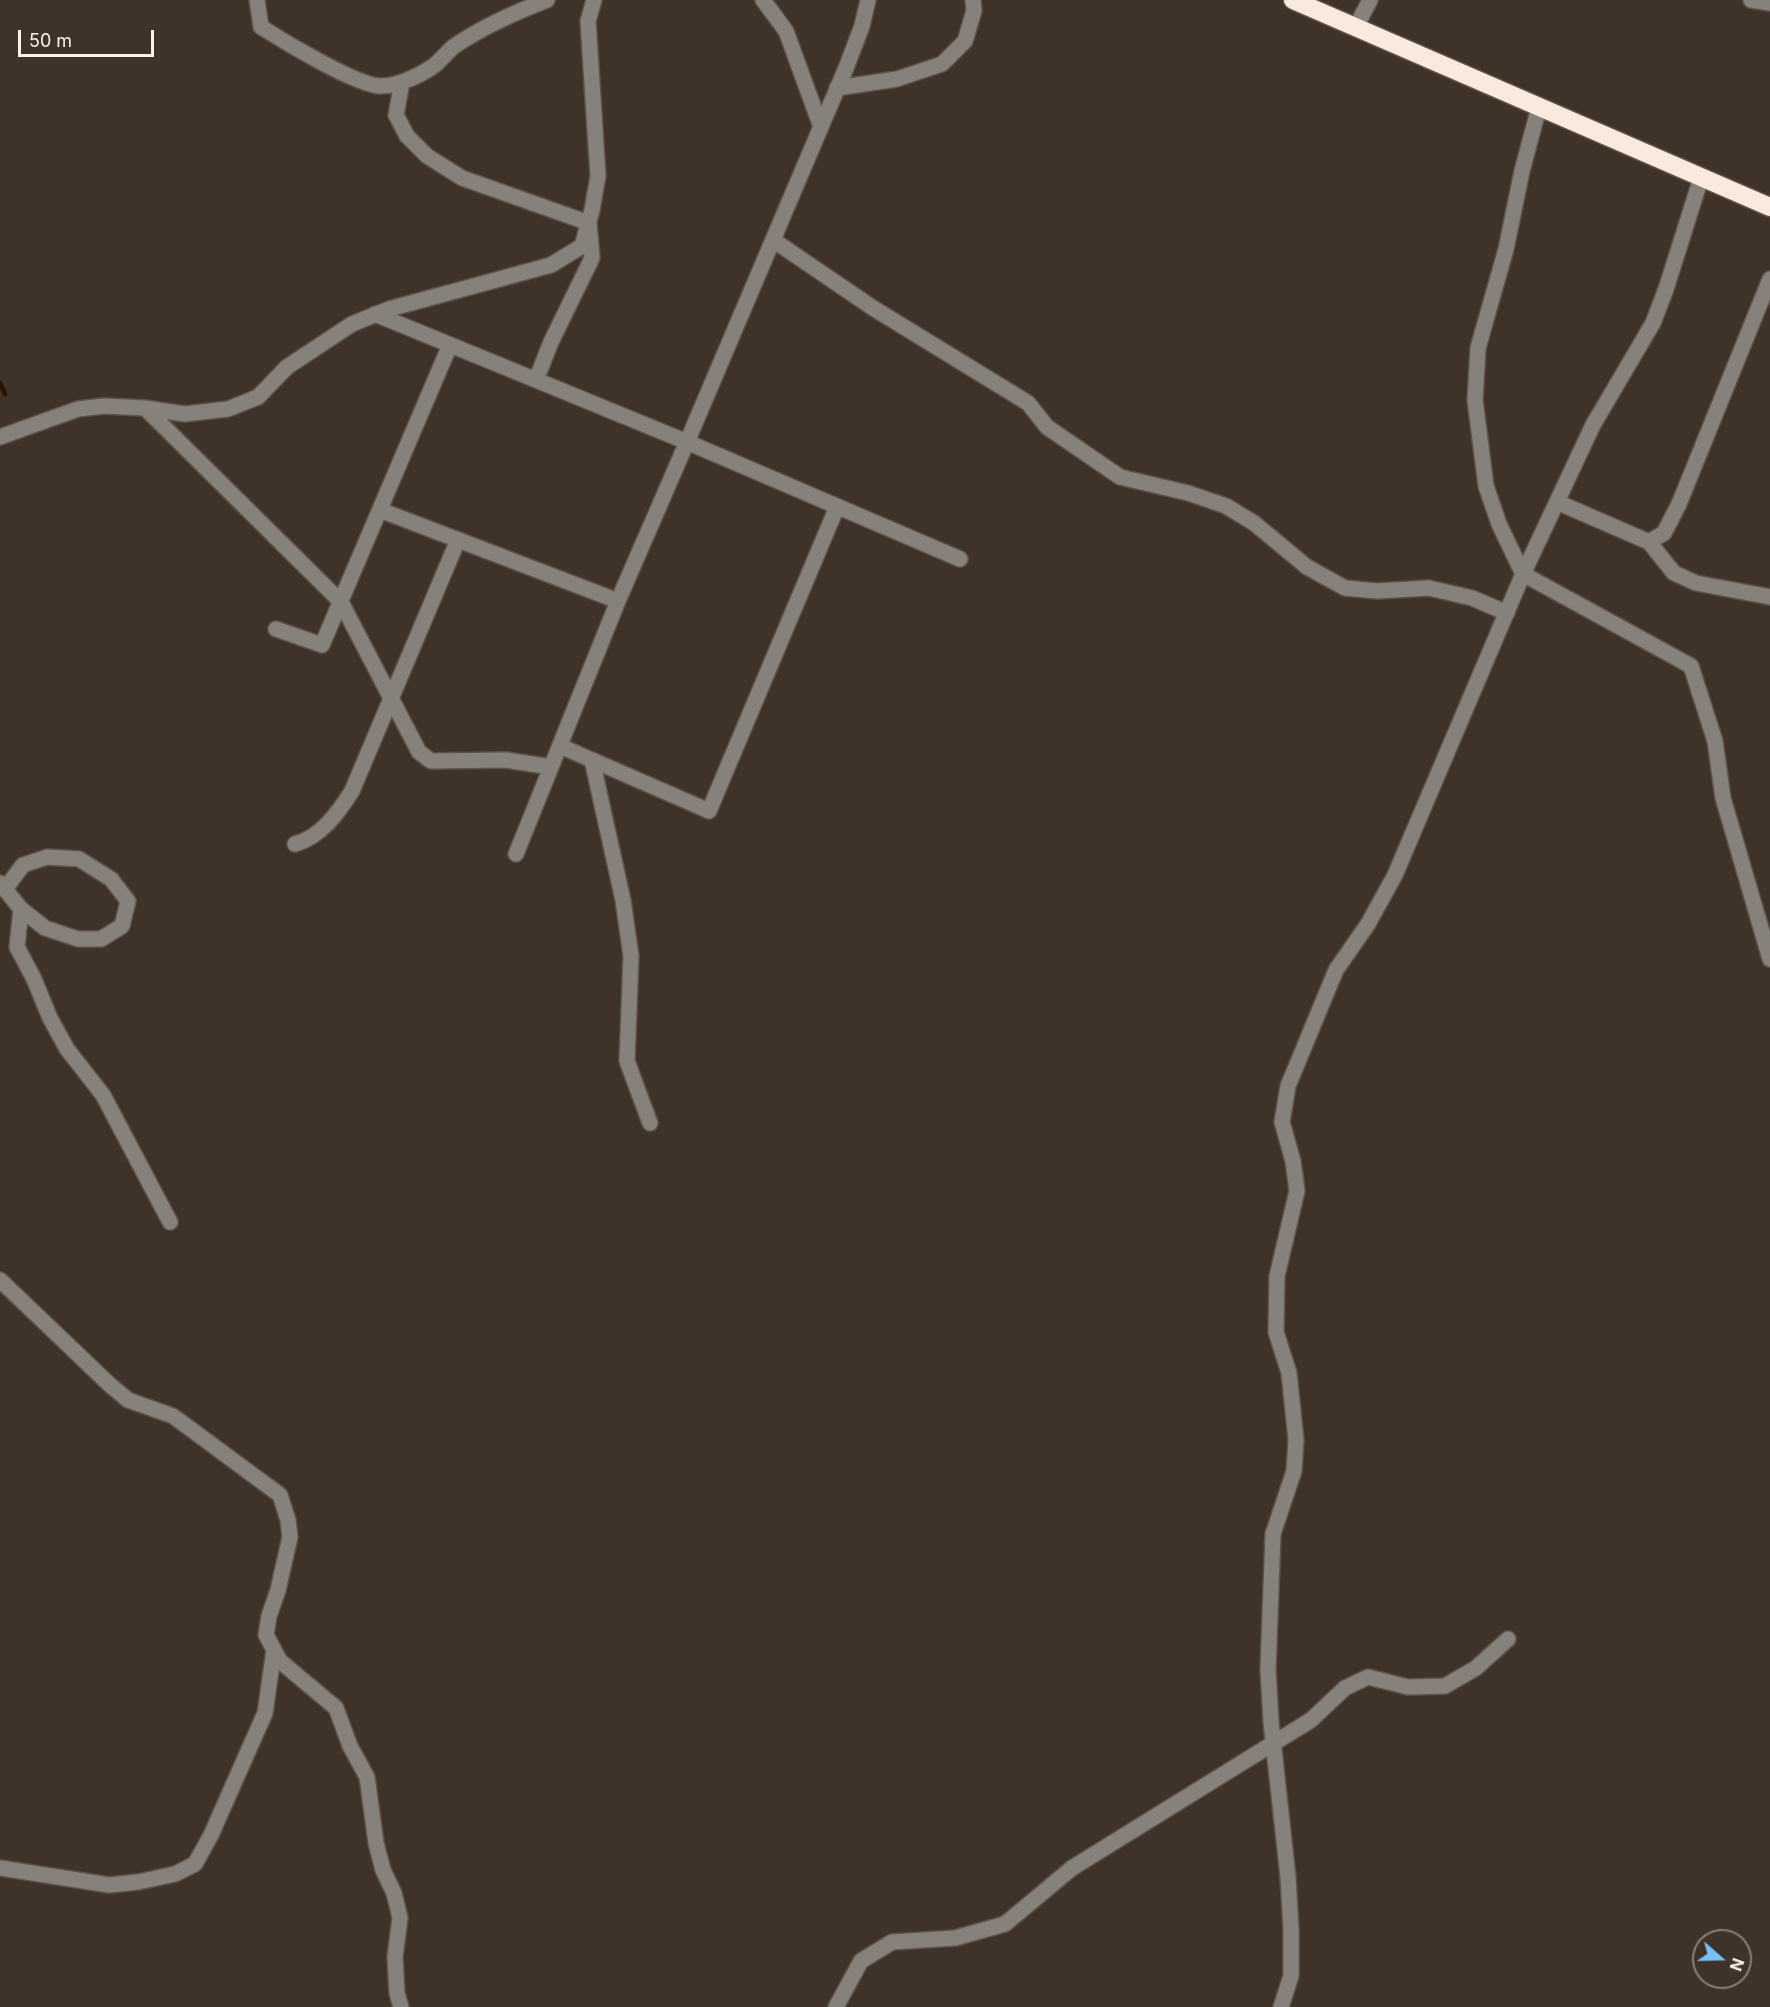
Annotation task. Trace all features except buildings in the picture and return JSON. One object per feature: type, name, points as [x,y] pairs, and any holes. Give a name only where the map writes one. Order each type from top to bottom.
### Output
[{"type":"highway","points":[[1293,0],[1770,207]]},
{"type":"lane","points":[[257,0],[261,27],[355,79],[380,86],[402,82],[433,66],[455,45],[515,12],[547,0]]},
{"type":"lane","points":[[0,437],[78,409],[104,406],[145,408],[185,414],[228,409],[258,397],[287,367],[352,324],[375,314],[550,265],[582,246],[598,176],[588,21],[594,0]]},
{"type":"lane","points":[[763,0],[786,31],[821,127]]},
{"type":"lane","points":[[516,854],[618,601],[821,127],[862,26],[868,0]]},
{"type":"lane","points":[[837,88],[897,79],[921,73],[942,64],[965,41],[974,11],[973,0]]},
{"type":"lane","points":[[1356,27],[1370,0]]},
{"type":"lane","points":[[1751,0],[1770,3]]},
{"type":"lane","points":[[402,82],[396,115],[406,136],[427,156],[462,178],[588,222]]},
{"type":"lane","points":[[1539,107],[1522,171],[1506,249],[1478,348],[1475,400],[1486,486],[1499,524],[1524,574],[1691,666],[1715,741],[1723,798],[1770,959]]},
{"type":"lane","points":[[1281,2007],[1291,1976],[1291,1929],[1268,1670],[1273,1534],[1294,1471],[1296,1440],[1289,1373],[1275,1332],[1277,1276],[1297,1191],[1293,1161],[1282,1122],[1288,1086],[1336,970],[1368,924],[1395,875],[1524,574],[1593,425],[1653,323],[1701,178]]},
{"type":"lane","points":[[536,380],[551,342],[592,258],[588,222]]},
{"type":"lane","points":[[773,240],[882,314],[1028,403],[1047,427],[1120,477],[1188,493],[1226,506],[1254,523],[1307,567],[1345,588],[1377,591],[1429,588],[1472,598],[1507,613]]},
{"type":"lane","points":[[1648,542],[1664,533],[1679,504],[1770,279]]},
{"type":"lane","points":[[375,314],[687,442],[960,559]]},
{"type":"lane","points":[[276,629],[322,645],[450,345]]},
{"type":"lane","points":[[145,408],[340,602],[419,752],[431,761],[506,760],[551,767]]},
{"type":"lane","points":[[1557,502],[1648,542],[1674,573],[1696,583],[1770,597]]},
{"type":"lane","points":[[560,746],[708,811],[837,507]]},
{"type":"lane","points":[[380,510],[618,601]]},
{"type":"lane","points":[[295,844],[309,841],[338,813],[352,791],[458,540]]},
{"type":"lane","points":[[592,760],[623,900],[631,956],[627,1061],[650,1123]]},
{"type":"lane","points":[[47,857],[78,859],[111,879],[128,901],[122,926],[101,939],[78,939],[45,928],[21,909],[2,886],[23,866],[47,857]]},
{"type":"lane","points":[[21,909],[16,947],[67,1049],[104,1095],[170,1222]]},
{"type":"lane","points":[[0,1280],[128,1400],[173,1416],[279,1495],[288,1520],[290,1538],[266,1635],[280,1661],[336,1708],[350,1746],[367,1777],[376,1843],[383,1870],[394,1893],[400,1918],[394,1957],[397,1993],[401,2007]]},
{"type":"lane","points":[[836,2007],[861,1960],[892,1942],[955,1938],[1005,1924],[1072,1869],[1311,1720],[1345,1688],[1368,1677],[1408,1687],[1444,1686],[1476,1668],[1508,1639]]},
{"type":"lane","points":[[0,1868],[109,1885],[138,1882],[175,1874],[195,1863],[211,1835],[265,1713],[274,1650]]},
{"type":"waterway","points":[[0,383],[5,394]]}]
